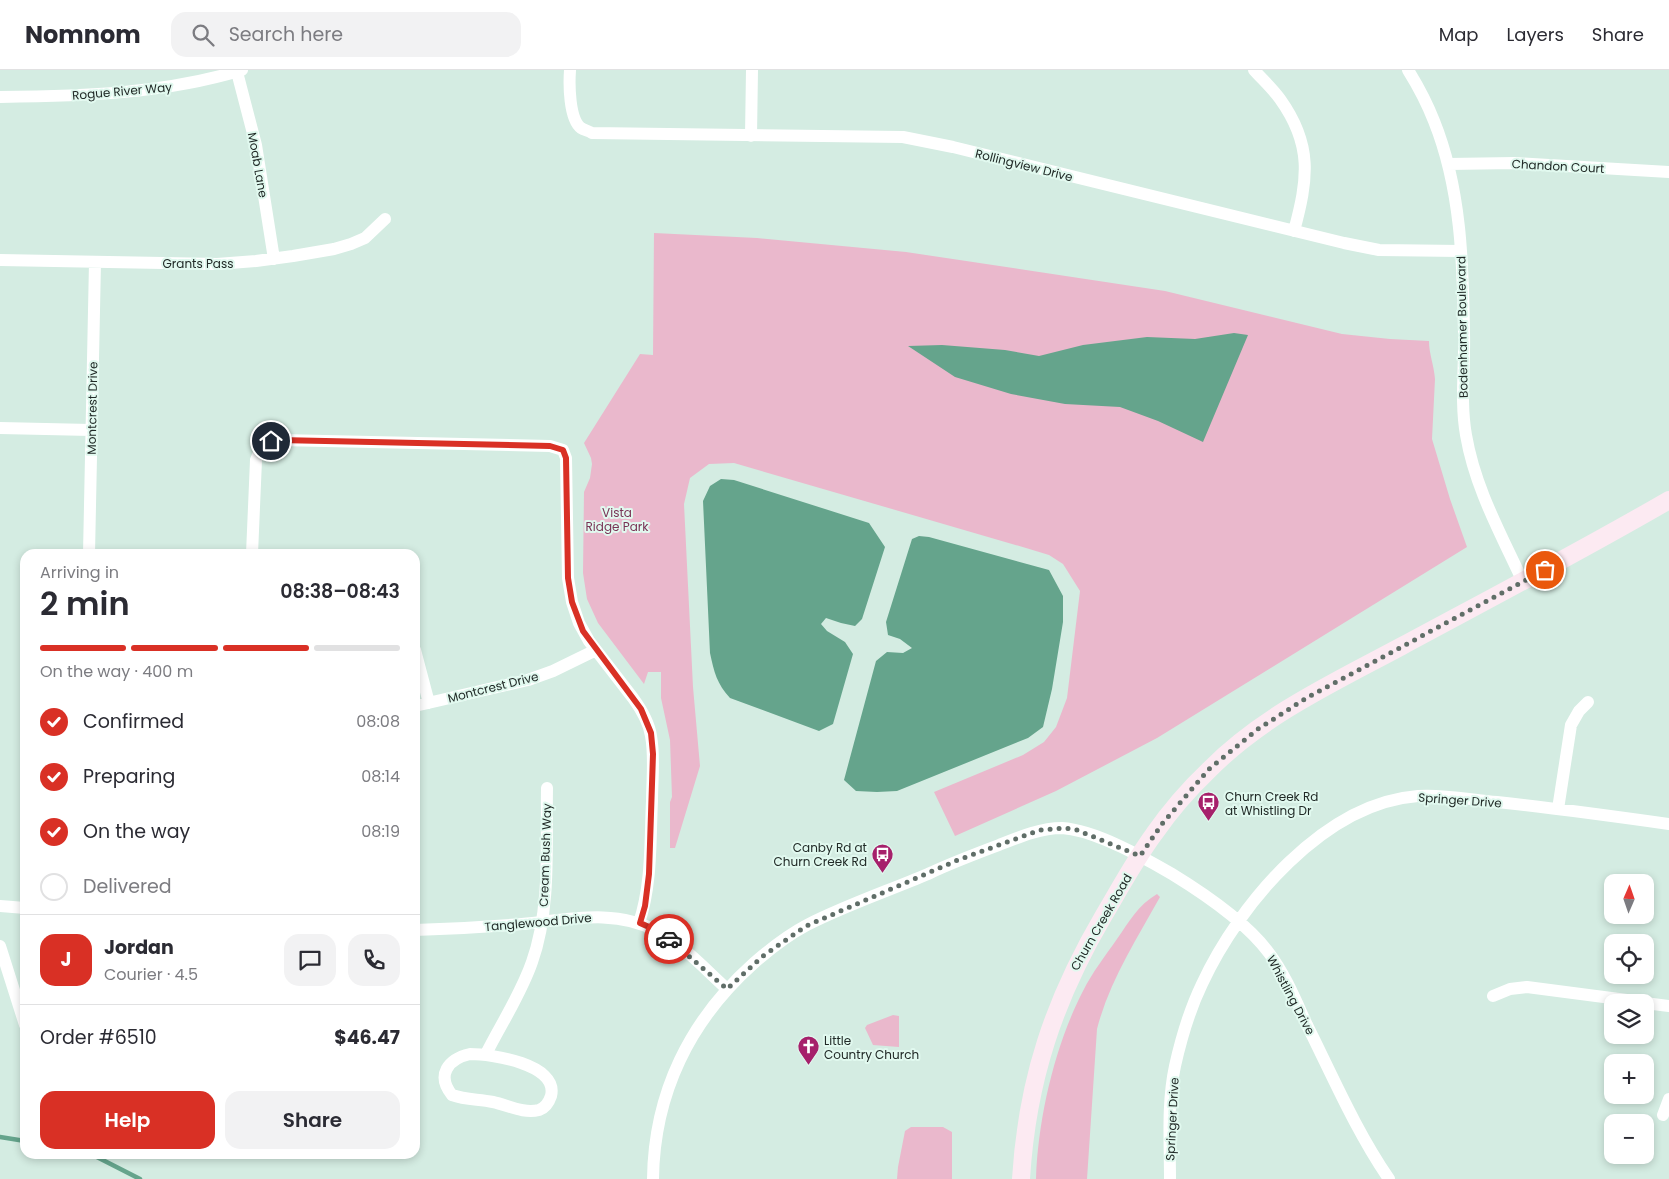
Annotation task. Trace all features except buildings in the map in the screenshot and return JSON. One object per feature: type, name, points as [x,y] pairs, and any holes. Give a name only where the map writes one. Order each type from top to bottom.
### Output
[{"type":"main road","name":"Churn Creek Road","points":[[1021,1179],[1035,1077],[1039,1059],[1058,1006],[1080,958],[1140,856],[1154,834],[1204,775],[1226,754],[1258,729],[1312,695],[1523,582],[1669,500]]},
{"type":"street","name":"Rollingview Drive","points":[[570,70],[572,108],[576,121],[580,128],[592,133],[887,137],[920,140],[1379,250],[1461,251]]},
{"type":"street","points":[[751,136],[752,70]]},
{"type":"street","points":[[1254,70],[1280,98],[1294,123],[1302,144],[1306,165],[1303,193],[1294,231]]},
{"type":"street","name":"Bodenhamer Boulevard","points":[[1408,70],[1434,121],[1448,164],[1456,209],[1461,251],[1464,336],[1462,392],[1466,434],[1483,496],[1523,582]]},
{"type":"street","name":"Rogue River Way","points":[[0,97],[147,91],[240,71]]},
{"type":"street","name":"Moab Lane","points":[[240,71],[256,145],[274,259]]},
{"type":"street","name":"Chandon Court","points":[[1448,164],[1514,163],[1669,172]]},
{"type":"street","name":"Grants Pass","points":[[0,260],[217,264],[274,259],[334,249],[351,244],[365,238],[385,219]]},
{"type":"street","name":"Montcrest Drive","points":[[89,549],[95,262]]},
{"type":"street","points":[[0,428],[92,430]]},
{"type":"street","points":[[252,549],[256,460],[259,451],[271,441],[550,446],[563,450],[566,458],[569,590],[579,623],[589,641],[641,709],[651,733],[653,754],[649,874],[645,906],[640,923]]},
{"type":"street","name":"Montcrest Drive","points":[[420,705],[528,680],[553,672],[596,650]]},
{"type":"street","points":[[420,669],[429,703]]},
{"type":"street","points":[[1558,809],[1571,725],[1579,711],[1588,702]]},
{"type":"street","name":"Cream Bush Way","points":[[486,1054],[533,961],[542,922],[545,898],[547,788]]},
{"type":"street","name":"Springer Drive","points":[[1170,1179],[1172,1092],[1176,1066],[1182,1041],[1201,986],[1238,921],[1274,877],[1301,852],[1341,823],[1378,806],[1409,797],[1429,796],[1558,809],[1669,824]]},
{"type":"street","name":"Whistling Drive","points":[[653,1179],[658,1125],[676,1065],[702,1021],[727,989],[763,956],[806,926],[958,860],[1040,830],[1058,828],[1077,830],[1140,856],[1173,875],[1238,921],[1268,950],[1362,1136],[1390,1179]]},
{"type":"street","points":[[0,906],[20,908]]},
{"type":"street","name":"Tanglewood Drive","points":[[420,930],[471,928],[542,922],[575,917],[604,916],[640,923],[658,931],[679,946],[727,989]]},
{"type":"street","points":[[0,946],[20,1009]]},
{"type":"street","points":[[1493,996],[1510,989],[1527,987],[1604,998]]},
{"type":"street","points":[[1654,1004],[1669,1006]]},
{"type":"street","points":[[486,1054],[515,1061],[539,1071],[546,1079],[552,1091],[545,1107],[539,1110],[524,1110],[493,1102],[462,1099],[452,1095],[444,1078],[449,1064],[462,1056],[486,1054]]},
{"type":"street","points":[[1663,1116],[1669,1099]]},
{"type":"green space","name":"Vista Ridge Park","points":[[654,233],[757,238],[906,252],[1165,291],[1342,334],[1429,341],[1435,379],[1432,439],[1467,547],[1157,738],[1056,791],[955,836],[934,792],[1023,755],[1044,742],[1056,727],[1067,698],[1080,591],[1063,564],[1049,555],[734,463],[709,464],[690,478],[684,504],[693,687],[700,766],[675,848],[670,848],[670,802],[672,797],[670,740],[661,698],[661,672],[648,672],[644,684],[598,623],[587,599],[583,573],[584,492],[590,478],[592,464],[584,443],[640,354],[653,355]]},
{"type":"green space","points":[[1157,894],[1160,897],[1116,978],[1097,1029],[1087,1179],[1036,1179],[1037,1156],[1044,1107],[1056,1058],[1073,1012],[1090,978],[1130,920],[1144,903]]},
{"type":"green space","points":[[893,1015],[899,1016],[899,1047],[873,1045],[865,1028],[867,1025]]},
{"type":"green space","points":[[911,1127],[943,1127],[952,1132],[952,1179],[897,1179],[905,1131]]},
{"type":"shaded area","points":[[1234,333],[1248,335],[1203,442],[1158,421],[1120,407],[1065,404],[1011,394],[955,377],[908,346],[942,345],[1005,350],[1039,356],[1083,345],[1147,337],[1195,339]]},
{"type":"shaded area","points":[[721,479],[734,480],[869,523],[885,547],[862,619],[855,626],[826,618],[821,624],[827,631],[845,642],[853,654],[833,724],[819,731],[730,698],[722,688],[717,677],[710,653],[703,501],[710,486]]},
{"type":"shaded area","points":[[919,536],[929,537],[1049,570],[1063,596],[1063,622],[1052,689],[1043,727],[1028,738],[897,791],[856,791],[844,780],[876,661],[887,652],[903,653],[912,648],[900,639],[888,635],[886,622],[912,539]]},
{"type":"waterway","points":[[0,1137],[20,1140]]},
{"type":"waterway","points":[[101,1159],[140,1179]]},
{"type":"way so far","points":[[669,939],[727,989],[746,970],[783,940],[806,926],[958,860],[1040,830],[1064,828],[1077,830],[1140,856],[1154,834],[1209,769],[1258,729],[1308,697],[1545,570]]},
{"type":"place","name":"Churn Creek Rd at Whistling Dr","points":[[1209,822]]},
{"type":"place","name":"Canby Rd at Churn Creek Rd","points":[[883,873]]},
{"type":"place","name":"Little Country Church","points":[[808,1066]]},
{"type":"route","points":[[271,441],[550,446],[563,450],[566,458],[568,578],[572,602],[579,623],[589,641],[641,709],[651,733],[653,754],[649,874],[648,890],[640,923],[658,931],[669,939]]}]
